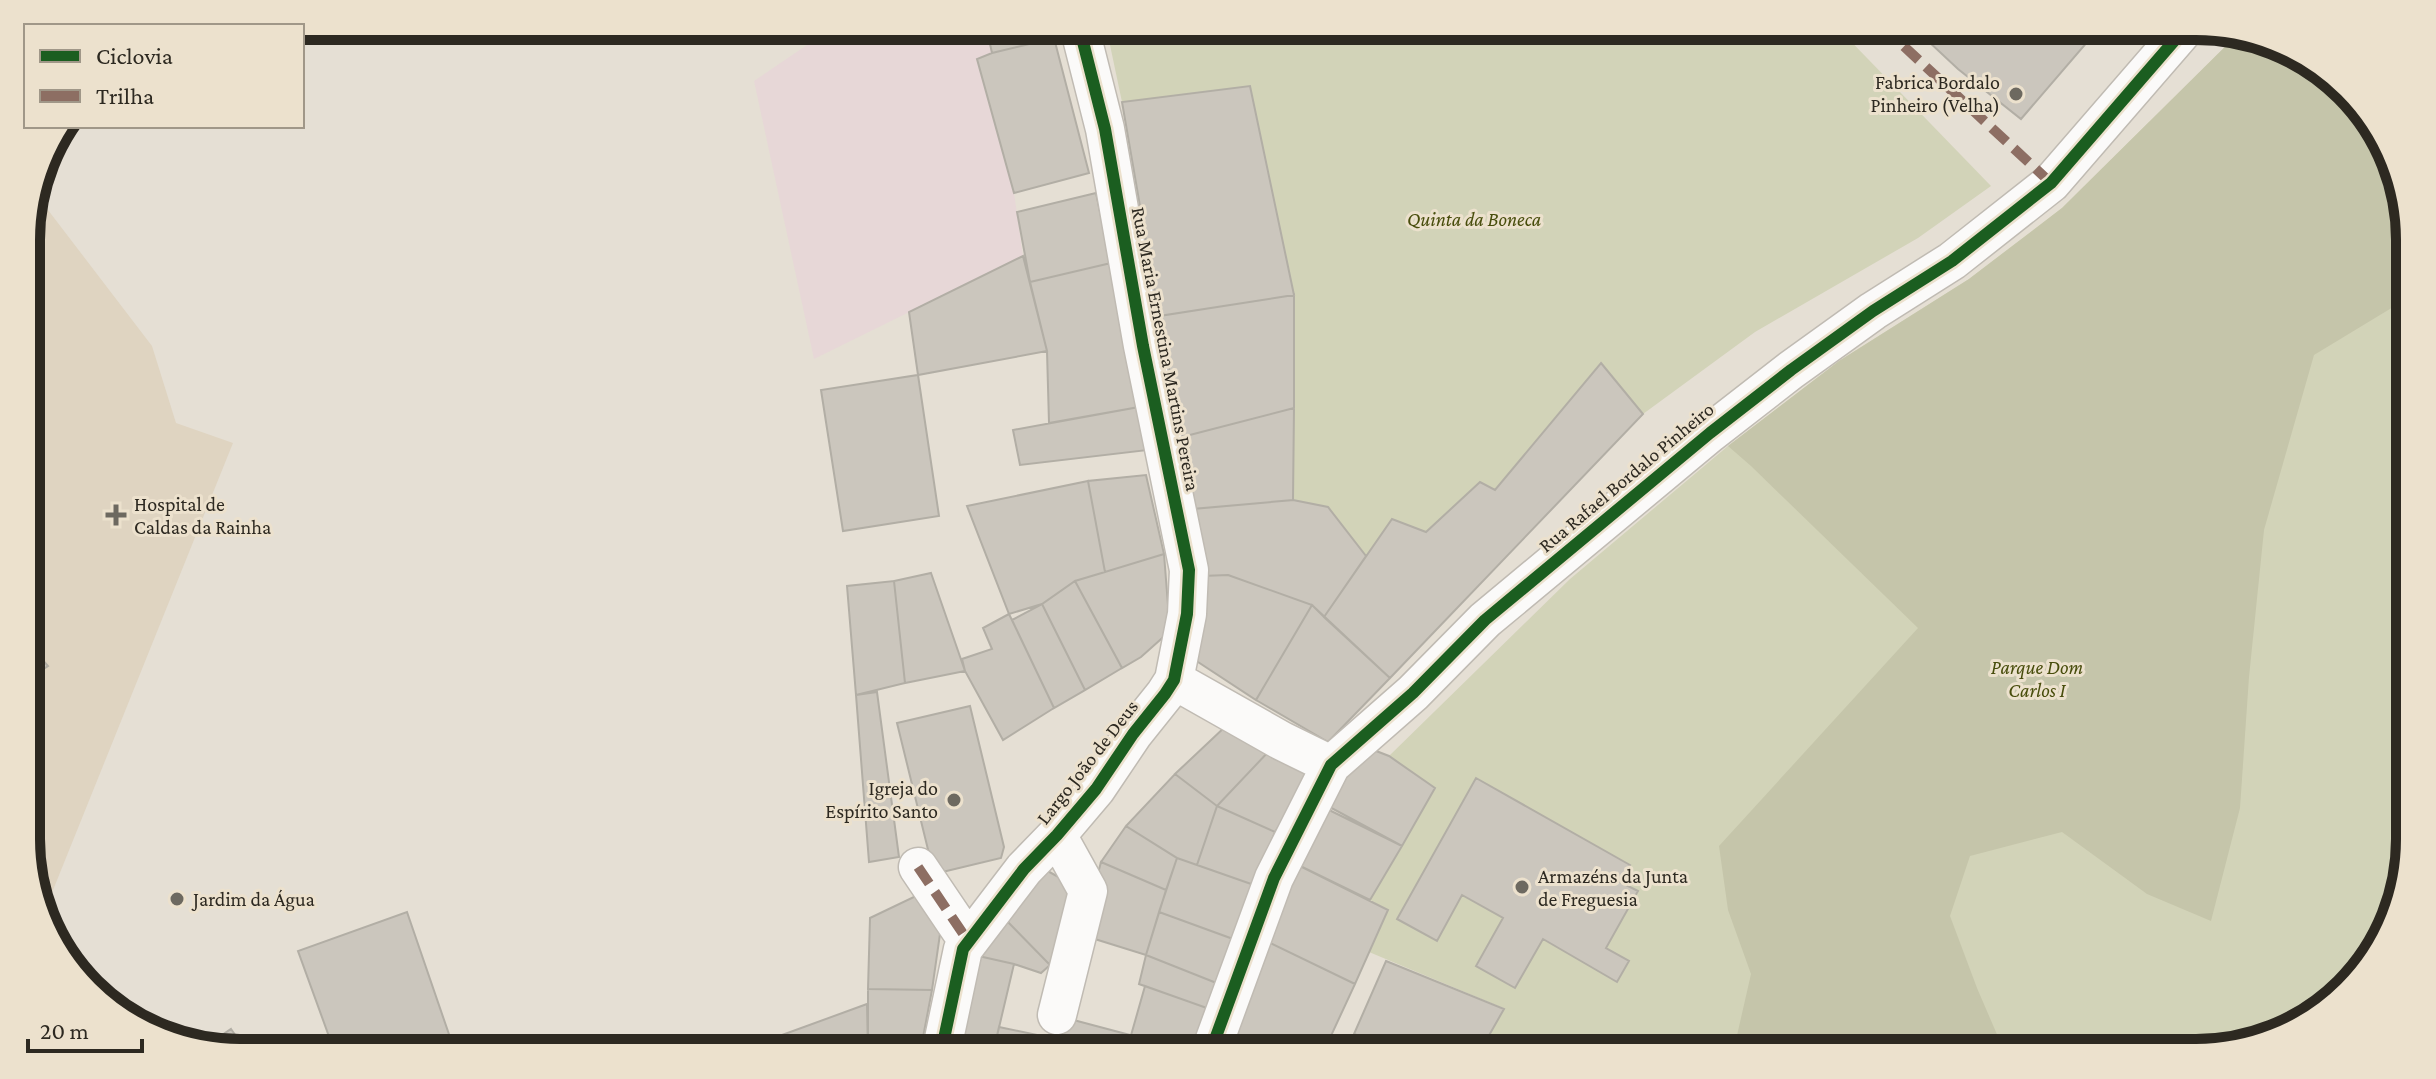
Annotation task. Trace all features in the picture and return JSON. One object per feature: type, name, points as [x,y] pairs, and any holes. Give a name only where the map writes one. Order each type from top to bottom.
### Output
[{"type":"street","name":"Rua Maria Ernestina Martins Pereira","points":[[1083,40],[1105,129],[1152,393],[1189,570],[1187,614],[1174,680]]},
{"type":"street","name":"Rua Rafael Bordalo Pinheiro","points":[[1215,1039],[1274,878],[1331,765],[1413,693],[1485,620],[1710,433],[1850,328],[1952,261],[2051,183],[2175,40]]},
{"type":"street","points":[[1174,680],[1331,765]]},
{"type":"street","name":"Largo João de Deus","points":[[968,941],[1028,865],[1096,789],[1174,680]]},
{"type":"street","points":[[1057,835],[1088,891],[1057,1015]]},
{"type":"street","points":[[918,867],[968,941],[963,949],[944,1039]]},
{"type":"shaded area","points":[[814,40],[989,40],[992,53],[977,60],[1014,193],[1023,256],[814,359],[754,81]]},
{"type":"shaded area","name":"Hospital de Caldas da Rainha","points":[[44,204],[152,346],[176,423],[233,443],[50,899],[40,839],[40,227]]},
{"type":"green space","name":"Quinta da Boneca","points":[[1109,40],[1850,40],[1991,186],[1918,238],[1755,332],[1643,414],[1600,364],[1495,490],[1480,482],[1426,532],[1392,519],[1366,556],[1328,507],[1293,500],[1294,295],[1250,86],[1122,102]]},
{"type":"green space","name":"Parque Dom Carlos I","points":[[2229,43],[2273,55],[2318,81],[2355,118],[2381,163],[2389,188],[2396,240],[2396,839],[2392,878],[2381,916],[2346,971],[2328,989],[2285,1018],[2235,1035],[2209,1039],[1486,1039],[1503,1008],[1369,952],[1388,910],[1370,900],[1435,788],[1389,756],[1570,579],[1728,446],[1839,361],[1969,279],[2062,208]]},
{"type":"green space","points":[[2229,43],[2273,55],[2318,81],[2355,118],[2381,163],[2389,188],[2396,240],[2396,305],[2314,355],[2264,530],[2240,808],[2211,921],[2147,894],[2062,832],[1970,856],[1950,916],[1999,1039],[1736,1039],[1751,974],[1728,910],[1719,846],[1918,628],[1728,446],[1839,361],[1969,279],[2062,208]]},
{"type":"building","points":[[989,40],[1046,40],[992,53]]},
{"type":"building","points":[[1055,40],[1089,173],[1014,193],[977,59]]},
{"type":"building","name":"Fabrica Bordalo Pinheiro (Velha)","points":[[1927,40],[2089,40],[2021,119]]},
{"type":"building","points":[[1250,86],[1294,295],[1159,316],[1122,102]]},
{"type":"building","points":[[1096,193],[1111,263],[1030,282],[1017,212]]},
{"type":"building","points":[[1023,256],[1047,351],[918,375],[909,312]]},
{"type":"building","points":[[1111,263],[1139,407],[1049,423],[1047,351],[1030,282]]},
{"type":"building","points":[[1294,295],[1294,408],[1182,437],[1159,316]]},
{"type":"building","points":[[1601,363],[1643,414],[1390,678],[1324,617],[1392,519],[1426,532],[1480,482],[1495,490]]},
{"type":"building","points":[[918,375],[939,516],[843,531],[821,390]]},
{"type":"building","points":[[1139,407],[1148,450],[1020,465],[1013,430]]},
{"type":"building","points":[[1294,408],[1293,500],[1193,509],[1182,437]]},
{"type":"building","points":[[1146,475],[1164,554],[1105,572],[1088,481]]},
{"type":"building","points":[[1088,481],[1105,572],[1075,581],[1042,604],[1009,614],[967,506]]},
{"type":"building","points":[[1293,500],[1328,507],[1366,556],[1324,617],[1312,605],[1228,575],[1202,576],[1193,509]]},
{"type":"building","points":[[1164,554],[1170,631],[1141,657],[1122,668],[1075,581]]},
{"type":"building","points":[[931,573],[965,671],[905,683],[894,581]]},
{"type":"building","points":[[1228,575],[1312,605],[1256,700],[1195,660],[1202,576]]},
{"type":"building","points":[[894,581],[905,683],[856,695],[847,586]]},
{"type":"building","points":[[1075,581],[1122,668],[1085,690],[1042,604]]},
{"type":"building","points":[[1042,604],[1085,690],[1054,708],[1012,620]]},
{"type":"building","points":[[1312,605],[1390,678],[1328,742],[1256,700]]},
{"type":"building","points":[[1009,614],[1054,708],[1003,740],[965,671],[962,659],[992,649],[983,628]]},
{"type":"building","points":[[40,657],[48,666],[40,671]]},
{"type":"building","points":[[877,692],[899,857],[869,862],[856,695]]},
{"type":"building","name":"Igreja do Espírito Santo","points":[[970,706],[1004,847],[1001,858],[934,874],[897,723]]},
{"type":"building","points":[[1227,725],[1271,749],[1217,806],[1175,774]]},
{"type":"building","points":[[1271,749],[1314,772],[1275,832],[1217,806]]},
{"type":"building","points":[[1371,749],[1389,756],[1435,788],[1402,846],[1324,804],[1340,777]]},
{"type":"building","points":[[1175,774],[1217,806],[1197,865],[1177,858],[1126,826]]},
{"type":"building","name":"Armazéns da Junta de Freguesia","points":[[1476,778],[1630,865],[1620,882],[1638,891],[1606,948],[1629,961],[1617,982],[1543,939],[1515,988],[1476,966],[1503,918],[1462,895],[1437,941],[1397,919]]},
{"type":"building","points":[[1217,806],[1275,832],[1254,885],[1197,865]]},
{"type":"building","points":[[1321,806],[1402,846],[1370,900],[1292,862]]},
{"type":"building","points":[[1126,826],[1177,858],[1166,890],[1101,862]]},
{"type":"building","points":[[1177,858],[1254,885],[1233,939],[1159,912]]},
{"type":"building","points":[[1101,862],[1166,890],[1146,955],[1082,935]]},
{"type":"building","points":[[1292,862],[1388,910],[1355,984],[1264,940]]},
{"type":"building","points":[[1044,869],[1082,890],[1050,965],[1004,918]]},
{"type":"building","points":[[920,894],[941,927],[932,990],[868,989],[870,918]]},
{"type":"building","points":[[407,912],[451,1039],[330,1039],[298,951]]},
{"type":"building","points":[[1159,912],[1233,939],[1224,986],[1146,955]]},
{"type":"building","points":[[1004,918],[1050,965],[1041,973],[974,955]]},
{"type":"building","points":[[1264,940],[1355,984],[1329,1039],[1227,1038]]},
{"type":"building","points":[[974,955],[1014,964],[996,1039],[954,1039]]},
{"type":"building","points":[[1146,955],[1224,986],[1218,1012],[1139,984]]},
{"type":"building","points":[[1386,961],[1504,1009],[1487,1039],[1367,1039],[1354,1034]]},
{"type":"building","points":[[1145,986],[1218,1012],[1205,1039],[1130,1039]]},
{"type":"building","points":[[868,989],[932,990],[923,1039],[868,1039]]},
{"type":"building","points":[[867,1004],[868,1039],[771,1039]]},
{"type":"building","points":[[1066,1018],[1130,1035],[1129,1039],[1062,1039]]},
{"type":"building","points":[[999,1027],[1056,1039],[996,1039]]},
{"type":"building","points":[[231,1029],[238,1039],[219,1037]]},
{"type":"marked path","points":[[1897,40],[2051,183]]},
{"type":"marked path","points":[[918,867],[968,941]]},
{"type":"cycle path","points":[[944,1039],[963,949],[1024,869],[1096,789],[1165,694],[1174,680],[1187,614],[1189,570],[1143,346],[1105,129],[1083,40]]},
{"type":"cycle path","points":[[1215,1039],[1274,878],[1331,765],[1413,693],[1485,620],[1710,433],[1873,311],[1952,261],[2051,183],[2175,40]]},
{"type":"place","name":"Fabrica Bordalo Pinheiro (Velha)","points":[[2016,94]]},
{"type":"place","name":"Hospital de Caldas da Rainha","points":[[116,515]]},
{"type":"place","name":"Igreja do Espírito Santo","points":[[954,800]]},
{"type":"place","name":"Armazéns da Junta de Freguesia","points":[[1522,887]]},
{"type":"place","name":"Jardim da Água","points":[[177,899]]}]
